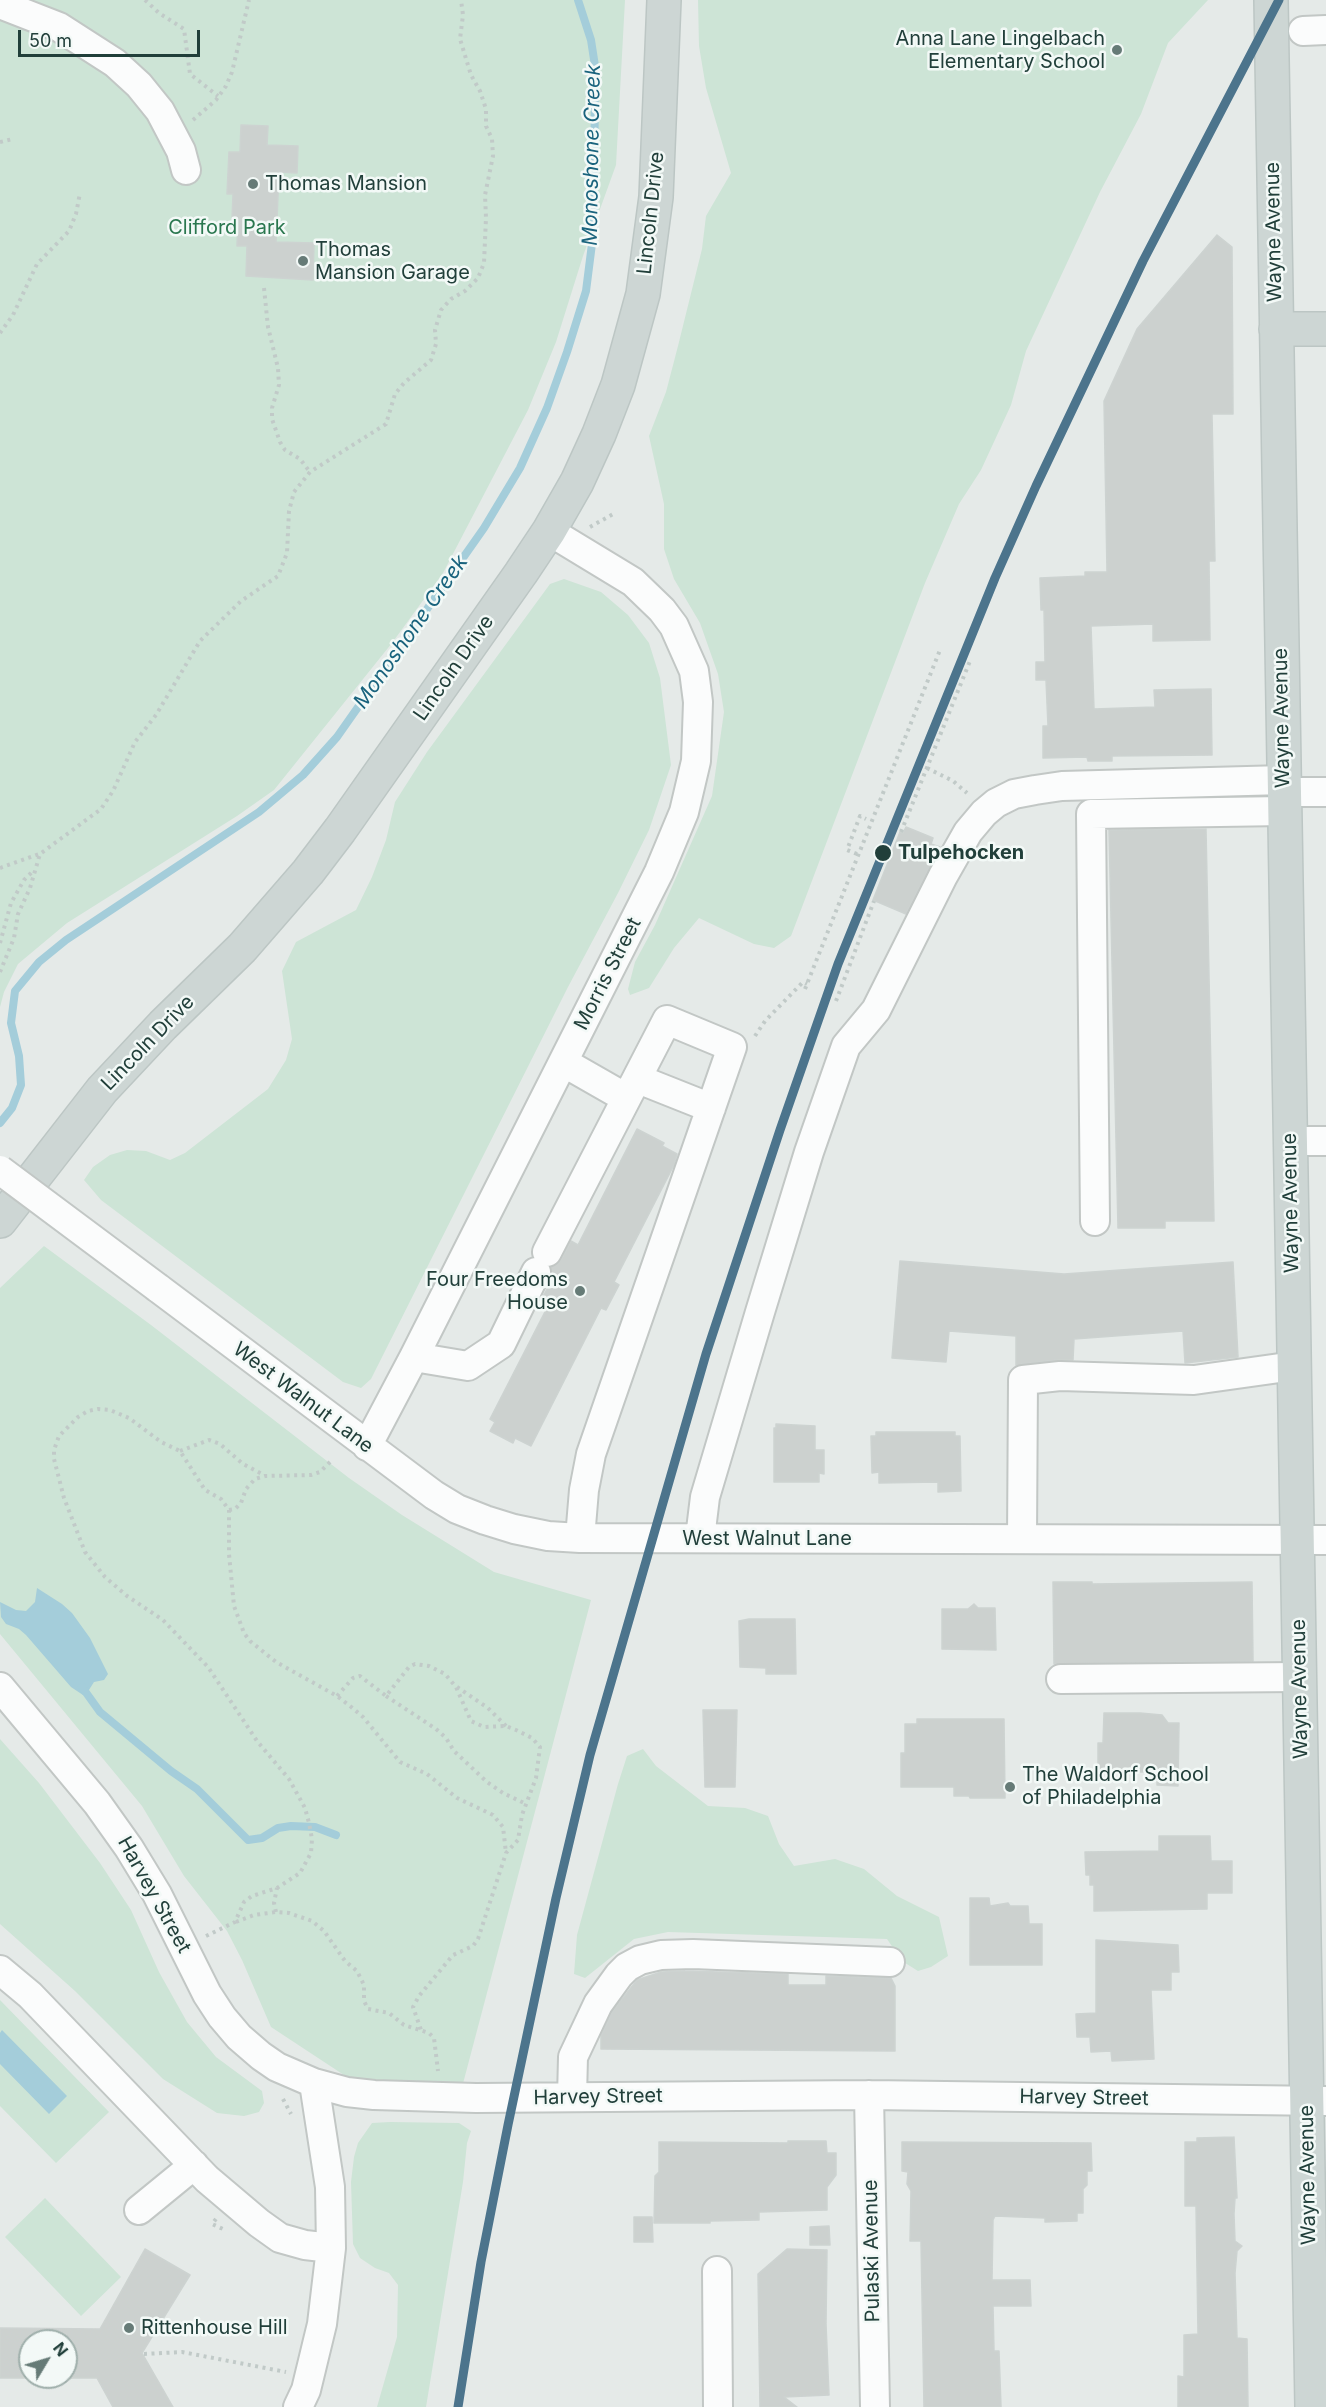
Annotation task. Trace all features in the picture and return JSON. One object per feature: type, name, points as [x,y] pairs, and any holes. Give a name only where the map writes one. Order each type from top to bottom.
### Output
[{"type":"main road","name":"Lincoln Drive","points":[[0,1221],[102,1090],[163,1025],[242,948],[308,872],[347,820],[549,531],[577,482],[618,385],[643,294],[656,197],[664,0]]},
{"type":"main road","name":"Wayne Avenue","points":[[1270,0],[1294,1366],[1312,1540],[1299,1677],[1316,2101],[1312,2407]]},
{"type":"main road","points":[[1276,329],[1326,329]]},
{"type":"street","points":[[0,4],[58,27],[115,63],[139,85],[160,111],[181,151],[186,170]]},
{"type":"street","name":"Morris Street","points":[[367,1446],[659,872],[686,803],[696,761],[698,711],[694,671],[679,637],[662,610],[633,582],[549,531]]},
{"type":"street","points":[[691,1538],[809,1152],[846,1046],[876,1010],[943,876],[968,832],[996,803],[1014,794],[1062,786],[1284,794]]},
{"type":"street","points":[[1095,1221],[1091,814],[1284,794],[1326,792]]},
{"type":"street","points":[[414,1357],[468,1366],[501,1344],[667,1020],[732,1047],[591,1454],[584,1490],[593,1538]]},
{"type":"street","points":[[563,1062],[632,1089],[711,1108]]},
{"type":"street","points":[[1290,1141],[1326,1141]]},
{"type":"street","name":"West Walnut Lane","points":[[0,1170],[434,1495],[457,1509],[514,1529],[548,1536],[593,1538],[1312,1540]]},
{"type":"street","points":[[1022,1539],[1023,1380],[1060,1376],[1194,1380],[1294,1366]]},
{"type":"street","points":[[1061,1679],[1299,1677]]},
{"type":"street","name":"Harvey Street","points":[[0,1687],[98,1803],[129,1848],[207,1994],[239,2037],[277,2067],[314,2083],[347,2092],[374,2095],[572,2097],[869,2095],[1316,2101]]},
{"type":"street","points":[[572,2097],[573,2057],[598,2004],[619,1975],[627,1967],[640,1960],[661,1955],[693,1954],[890,1962]]},
{"type":"street","points":[[0,1970],[30,1995],[194,2165],[259,2223],[280,2238],[305,2245],[331,2248]]},
{"type":"street","points":[[298,2407],[306,2390],[322,2324],[331,2248],[330,2187],[314,2083]]},
{"type":"street","name":"Pulaski Avenue","points":[[869,2095],[875,2407]]},
{"type":"street","points":[[139,2210],[194,2165]]},
{"type":"street","points":[[717,2271],[718,2407]]},
{"type":"path","points":[[145,0],[159,13],[184,29],[190,74],[218,96]]},
{"type":"path","points":[[171,130],[188,124],[198,117],[218,96],[232,72],[249,0]]},
{"type":"path","points":[[0,868],[40,854],[101,809],[113,791],[135,742],[156,715],[200,641],[241,601],[278,576],[287,553],[289,511],[294,492],[310,472],[386,424],[395,394],[404,382],[431,360],[436,344],[435,330],[441,310],[451,299],[474,283],[484,263],[486,218],[484,195],[493,156],[492,139],[486,126],[486,109],[471,75],[460,39],[463,15],[461,0]]},
{"type":"path","points":[[0,142],[13,139]]},
{"type":"path","points":[[0,333],[13,315],[37,264],[69,231],[76,214],[80,193]]},
{"type":"path","points":[[264,288],[268,327],[278,368],[279,385],[272,408],[273,419],[285,450],[300,459],[310,472]]},
{"type":"path","points":[[587,528],[615,513]]},
{"type":"path","points":[[732,1047],[746,1045],[753,1040],[765,1021],[804,982],[806,986],[940,650]]},
{"type":"path","points":[[901,832],[970,661]]},
{"type":"path","points":[[927,768],[943,775],[967,793]]},
{"type":"path","points":[[857,854],[847,850],[860,816],[866,819]]},
{"type":"path","points":[[0,972],[14,938],[18,914],[30,888],[40,854]]},
{"type":"path","points":[[0,943],[11,903],[24,880],[34,870]]},
{"type":"path","points":[[836,1000],[874,901]]},
{"type":"path","points":[[235,1922],[244,1902],[252,1896],[276,1888],[300,1873],[311,1853],[312,1839],[305,1808],[289,1779],[257,1741],[208,1667],[163,1620],[105,1578],[85,1552],[64,1498],[54,1459],[54,1450],[65,1428],[78,1417],[98,1409],[110,1410],[129,1418],[161,1442],[180,1450],[206,1490],[221,1499],[229,1510],[229,1554],[234,1606],[244,1633],[256,1647],[276,1662],[337,1696],[363,1718],[400,1762],[427,1774],[449,1794],[480,1808],[500,1821],[504,1827],[506,1853],[476,1943],[453,1955],[412,2007],[421,2030]]},
{"type":"path","points":[[180,1450],[209,1440],[220,1444],[243,1464],[265,1476]]},
{"type":"path","points":[[229,1510],[235,1509],[241,1503],[249,1485],[265,1476],[311,1475],[320,1472],[333,1459]]},
{"type":"path","points":[[386,1696],[406,1671],[415,1664],[437,1669],[456,1687],[488,1708],[506,1726],[532,1738],[540,1747],[536,1778],[526,1804],[518,1840],[506,1853]]},
{"type":"path","points":[[337,1696],[353,1678],[360,1676],[436,1729],[446,1738],[454,1751],[487,1782],[513,1800],[526,1804]]},
{"type":"path","points":[[456,1687],[471,1721],[484,1727],[506,1726]]},
{"type":"path","points":[[276,1888],[274,1903],[276,1912]]},
{"type":"path","points":[[184,1948],[254,1915],[276,1912],[303,1917],[324,1931],[345,1961],[357,1971],[364,1985],[364,2001],[368,2008],[375,2012],[389,2013],[404,2025],[421,2030],[434,2038],[438,2075]]},
{"type":"path","points":[[144,2354],[182,2352],[295,2373]]},
{"type":"green space","name":"Clifford Park","points":[[0,0],[625,0],[616,165],[583,256],[556,342],[528,410],[443,573],[392,643],[274,790],[237,816],[67,923],[18,964],[4,992],[0,1007]]},
{"type":"green space","points":[[698,0],[1208,0],[1168,43],[1141,114],[1100,192],[1026,351],[1011,405],[981,470],[959,504],[925,583],[791,936],[774,948],[754,944],[699,918],[674,948],[649,988],[630,995],[628,989],[635,962],[655,925],[712,796],[724,712],[718,674],[700,623],[674,579],[664,549],[664,504],[649,436],[666,392],[678,346],[702,249],[706,216],[731,173],[706,88],[699,46]]},
{"type":"green space","points":[[564,579],[601,592],[628,615],[649,643],[660,678],[671,765],[649,830],[618,893],[568,987],[371,1379],[361,1388],[343,1382],[101,1200],[84,1180],[93,1167],[110,1155],[127,1150],[146,1151],[170,1160],[185,1153],[268,1089],[286,1060],[292,1039],[282,971],[296,942],[356,910],[386,840],[395,802],[427,752],[550,584]]},
{"type":"green space","points":[[44,1246],[151,1325],[349,1478],[402,1515],[494,1572],[591,1600],[461,2091],[350,2079],[271,2027],[227,1931],[184,1876],[142,1806],[0,1634],[0,1288]]},
{"type":"green space","points":[[0,1739],[39,1783],[100,1863],[131,1910],[159,1972],[187,2022],[216,2057],[262,2091],[264,2103],[259,2112],[244,2116],[217,2113],[163,2079],[75,1991],[0,1924]]},
{"type":"green space","points":[[643,1749],[656,1766],[708,1806],[745,1808],[768,1816],[779,1844],[794,1866],[835,1859],[864,1869],[897,1896],[939,1917],[948,1956],[931,1967],[918,1971],[902,1961],[887,1939],[668,1932],[634,1939],[585,1978],[574,1974],[577,1935],[618,1784],[627,1756]]},
{"type":"green space","points":[[0,2000],[109,2112],[56,2163],[0,2106]]},
{"type":"green space","points":[[372,2123],[459,2123],[471,2131],[467,2143],[463,2182],[426,2407],[377,2407],[397,2337],[398,2285],[389,2273],[375,2268],[360,2258],[353,2244],[351,2182],[358,2143]]},
{"type":"green space","points":[[45,2198],[121,2277],[81,2316],[5,2237]]},
{"type":"water","points":[[37,1588],[72,1613],[90,1638],[108,1674],[104,1680],[94,1682],[83,1695],[71,1687],[26,1635],[19,1629],[6,1624],[1,1617],[0,1602],[16,1610],[26,1611],[35,1602]]},
{"type":"water","points":[[2,2030],[67,2096],[49,2114],[0,2064],[0,2033]]},
{"type":"building","name":"Thomas Mansion","points":[[241,125],[268,126],[267,145],[298,146],[297,173],[279,172],[276,242],[314,243],[313,280],[246,276],[247,246],[237,246],[238,221],[232,220],[233,194],[227,194],[229,152],[240,152]]},
{"type":"building","points":[[1217,235],[1232,247],[1233,414],[1212,414],[1215,561],[1209,561],[1210,640],[1153,641],[1153,624],[1091,626],[1094,709],[1155,707],[1154,690],[1211,689],[1212,755],[1112,756],[1112,761],[1088,761],[1087,757],[1043,758],[1043,726],[1048,726],[1046,680],[1036,680],[1036,662],[1045,662],[1044,610],[1041,610],[1040,578],[1085,576],[1085,572],[1107,572],[1104,401],[1137,329]]},
{"type":"building","points":[[906,827],[933,838],[931,844],[940,847],[906,914],[873,900],[900,832],[903,833]]},
{"type":"building","points":[[1206,829],[1214,1221],[1165,1221],[1165,1228],[1118,1228],[1109,830]]},
{"type":"building","name":"Four Freedoms House","points":[[637,1129],[664,1143],[662,1146],[677,1154],[674,1165],[614,1282],[619,1285],[606,1310],[601,1308],[531,1446],[515,1438],[513,1443],[490,1431],[495,1422],[490,1419],[550,1302],[542,1298],[551,1282],[551,1267],[561,1260],[571,1241],[578,1245]]},
{"type":"building","points":[[900,1261],[1064,1274],[1233,1262],[1238,1357],[1185,1363],[1183,1331],[1074,1339],[1073,1360],[1016,1365],[1016,1336],[949,1331],[946,1362],[892,1358]]},
{"type":"building","points":[[776,1424],[815,1426],[815,1450],[824,1450],[824,1474],[819,1473],[819,1482],[774,1482],[774,1428]]},
{"type":"building","points":[[876,1432],[955,1432],[955,1436],[960,1436],[961,1491],[938,1492],[938,1482],[879,1483],[879,1472],[872,1473],[871,1436],[876,1436]]},
{"type":"building","points":[[1053,1582],[1092,1582],[1092,1584],[1252,1582],[1253,1661],[1054,1664]]},
{"type":"building","points":[[974,1604],[978,1608],[995,1608],[996,1650],[942,1649],[942,1609],[968,1609]]},
{"type":"building","points":[[795,1619],[796,1674],[766,1674],[766,1668],[740,1667],[739,1621]]},
{"type":"building","points":[[703,1710],[737,1710],[735,1787],[705,1787]]},
{"type":"building","points":[[1104,1713],[1162,1715],[1168,1723],[1179,1723],[1178,1786],[1157,1785],[1157,1772],[1098,1772],[1098,1743],[1103,1743]]},
{"type":"building","points":[[917,1719],[1004,1719],[1005,1798],[954,1796],[954,1787],[901,1787],[901,1753],[905,1753],[905,1724],[917,1724]]},
{"type":"building","points":[[1159,1836],[1210,1836],[1211,1861],[1232,1861],[1232,1893],[1207,1893],[1207,1909],[1094,1911],[1094,1885],[1090,1885],[1090,1875],[1086,1875],[1085,1852],[1159,1851]]},
{"type":"building","points":[[970,1898],[989,1898],[990,1906],[1008,1903],[1010,1906],[1028,1906],[1029,1924],[1042,1924],[1042,1965],[970,1965]]},
{"type":"building","points":[[1096,1940],[1178,1945],[1179,1972],[1171,1972],[1171,1990],[1151,1990],[1154,2059],[1112,2061],[1111,2051],[1091,2052],[1090,2037],[1077,2037],[1076,2014],[1096,2013]]},
{"type":"building","points":[[661,1972],[788,1974],[788,1985],[826,1985],[826,1976],[891,1978],[895,1986],[895,2051],[601,2049],[601,2036],[612,2012],[637,1980]]},
{"type":"building","points":[[1234,2137],[1237,2198],[1235,2198],[1234,2214],[1235,2241],[1242,2246],[1237,2251],[1235,2273],[1237,2338],[1247,2339],[1248,2407],[1178,2407],[1178,2376],[1184,2377],[1184,2335],[1198,2334],[1196,2206],[1185,2206],[1185,2142],[1197,2142],[1197,2138]]},
{"type":"building","points":[[788,2141],[826,2141],[827,2153],[836,2153],[836,2175],[827,2187],[827,2210],[759,2212],[759,2220],[654,2223],[655,2176],[659,2172],[659,2142],[788,2143]]},
{"type":"building","points":[[902,2142],[1091,2143],[1092,2171],[1087,2171],[1087,2185],[1083,2189],[1083,2213],[1077,2213],[1077,2221],[1045,2222],[1045,2218],[995,2216],[993,2220],[992,2280],[1030,2280],[1031,2306],[993,2306],[994,2351],[999,2351],[1001,2407],[924,2407],[921,2241],[910,2241],[911,2191],[907,2184],[908,2172],[902,2171]]},
{"type":"building","points":[[634,2217],[652,2217],[653,2242],[634,2242]]},
{"type":"building","points":[[829,2226],[830,2245],[810,2245],[810,2227]]},
{"type":"building","name":"Rittenhouse Hill","points":[[145,2249],[190,2275],[142,2353],[173,2407],[113,2407],[97,2378],[78,2378],[78,2329],[18,2329],[18,2378],[0,2378],[0,2328],[100,2329]]},
{"type":"building","points":[[787,2249],[827,2250],[826,2324],[829,2395],[784,2397],[797,2407],[760,2407],[758,2274]]},
{"type":"waterway","name":"Monoshone Creek","points":[[0,1123],[12,1108],[21,1085],[19,1056],[11,1023],[15,991],[39,962],[66,940],[259,812],[303,775],[337,737],[484,528],[520,468],[547,408],[586,291],[594,228],[595,66],[591,40],[578,0]]},
{"type":"waterway","points":[[82,1687],[100,1712],[171,1771],[197,1789],[248,1840],[262,1838],[278,1828],[291,1826],[315,1827],[336,1835]]},
{"type":"transit line","points":[[458,2407],[481,2262],[508,2125],[556,1898],[590,1755],[706,1354],[780,1130],[838,964],[995,578],[1143,261],[1279,0]]},
{"type":"place","name":"Anna Lane Lingelbach Elementary School","points":[[1117,50]]},
{"type":"place","name":"Thomas Mansion","points":[[253,184]]},
{"type":"place","name":"Thomas Mansion Garage","points":[[303,261]]},
{"type":"place","name":"Tulpehocken","points":[[883,853]]},
{"type":"place","name":"Four Freedoms House","points":[[580,1291]]},
{"type":"place","name":"The Waldorf School of Philadelphia","points":[[1010,1787]]},
{"type":"place","name":"Rittenhouse Hill","points":[[129,2328]]}]
